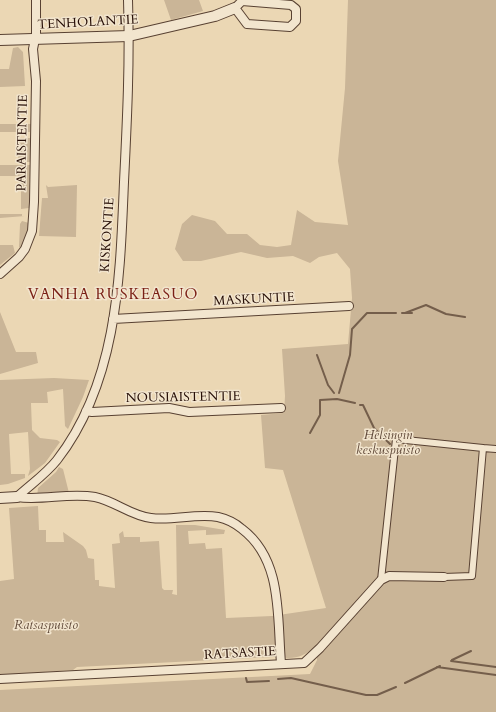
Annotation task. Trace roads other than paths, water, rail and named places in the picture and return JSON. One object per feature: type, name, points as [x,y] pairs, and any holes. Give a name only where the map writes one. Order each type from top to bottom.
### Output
[{"type":"street","name":"PARAISTENTIE","points":[[0,274],[19,257],[25,249],[32,231],[35,187],[36,0]]},
{"type":"street","name":"KISKONTIE","points":[[17,497],[56,461],[69,442],[86,411],[103,368],[113,320],[121,250],[129,36],[128,0]]},
{"type":"street","name":"TENHOLANTIE","points":[[0,40],[129,36],[207,17],[240,3]]},
{"type":"street","points":[[240,3],[287,3],[294,6],[296,9],[296,20],[290,27],[247,24],[240,3]]},
{"type":"street","name":"MASKUNTIE","points":[[113,320],[349,306]]},
{"type":"street","name":"NOUSIAISTENTIE","points":[[86,411],[92,412],[169,408],[189,412],[281,408]]},
{"type":"street","points":[[483,448],[472,576],[395,576],[381,580],[396,439],[496,449]]},
{"type":"street","points":[[0,498],[17,497],[32,499],[81,496],[93,497],[104,500],[143,517],[153,519],[208,516],[219,517],[235,524],[260,546],[270,566],[276,600],[281,663]]},
{"type":"street","name":"RATSASTIE","points":[[0,679],[281,663],[304,663],[328,639],[381,580]]},
{"type":"waterway","points":[[405,313],[426,305],[446,314],[465,317]]},
{"type":"waterway","points":[[339,393],[350,355],[352,329],[367,313],[396,313]]},
{"type":"waterway","points":[[402,313],[412,313]]},
{"type":"waterway","points":[[317,355],[328,385],[334,393]]},
{"type":"waterway","points":[[310,433],[320,415],[320,400],[337,399],[355,403]]},
{"type":"waterway","points":[[360,405],[363,405],[374,428],[390,444]]},
{"type":"waterway","points":[[452,660],[471,651]]},
{"type":"waterway","points":[[451,661],[496,667]]},
{"type":"waterway","points":[[405,683],[440,666]]},
{"type":"waterway","points":[[437,667],[496,675]]},
{"type":"waterway","points":[[246,678],[247,682],[269,681]]},
{"type":"waterway","points":[[278,679],[291,678],[366,695],[377,695],[396,687]]},
{"type":"district","name":"VANHA RUSKEASUO","points":[[113,296]]},
{"type":"park label","name":"Helsingin keskuspuisto","points":[[388,444]]},
{"type":"park label","name":"Ratsaspuisto","points":[[46,626]]}]
